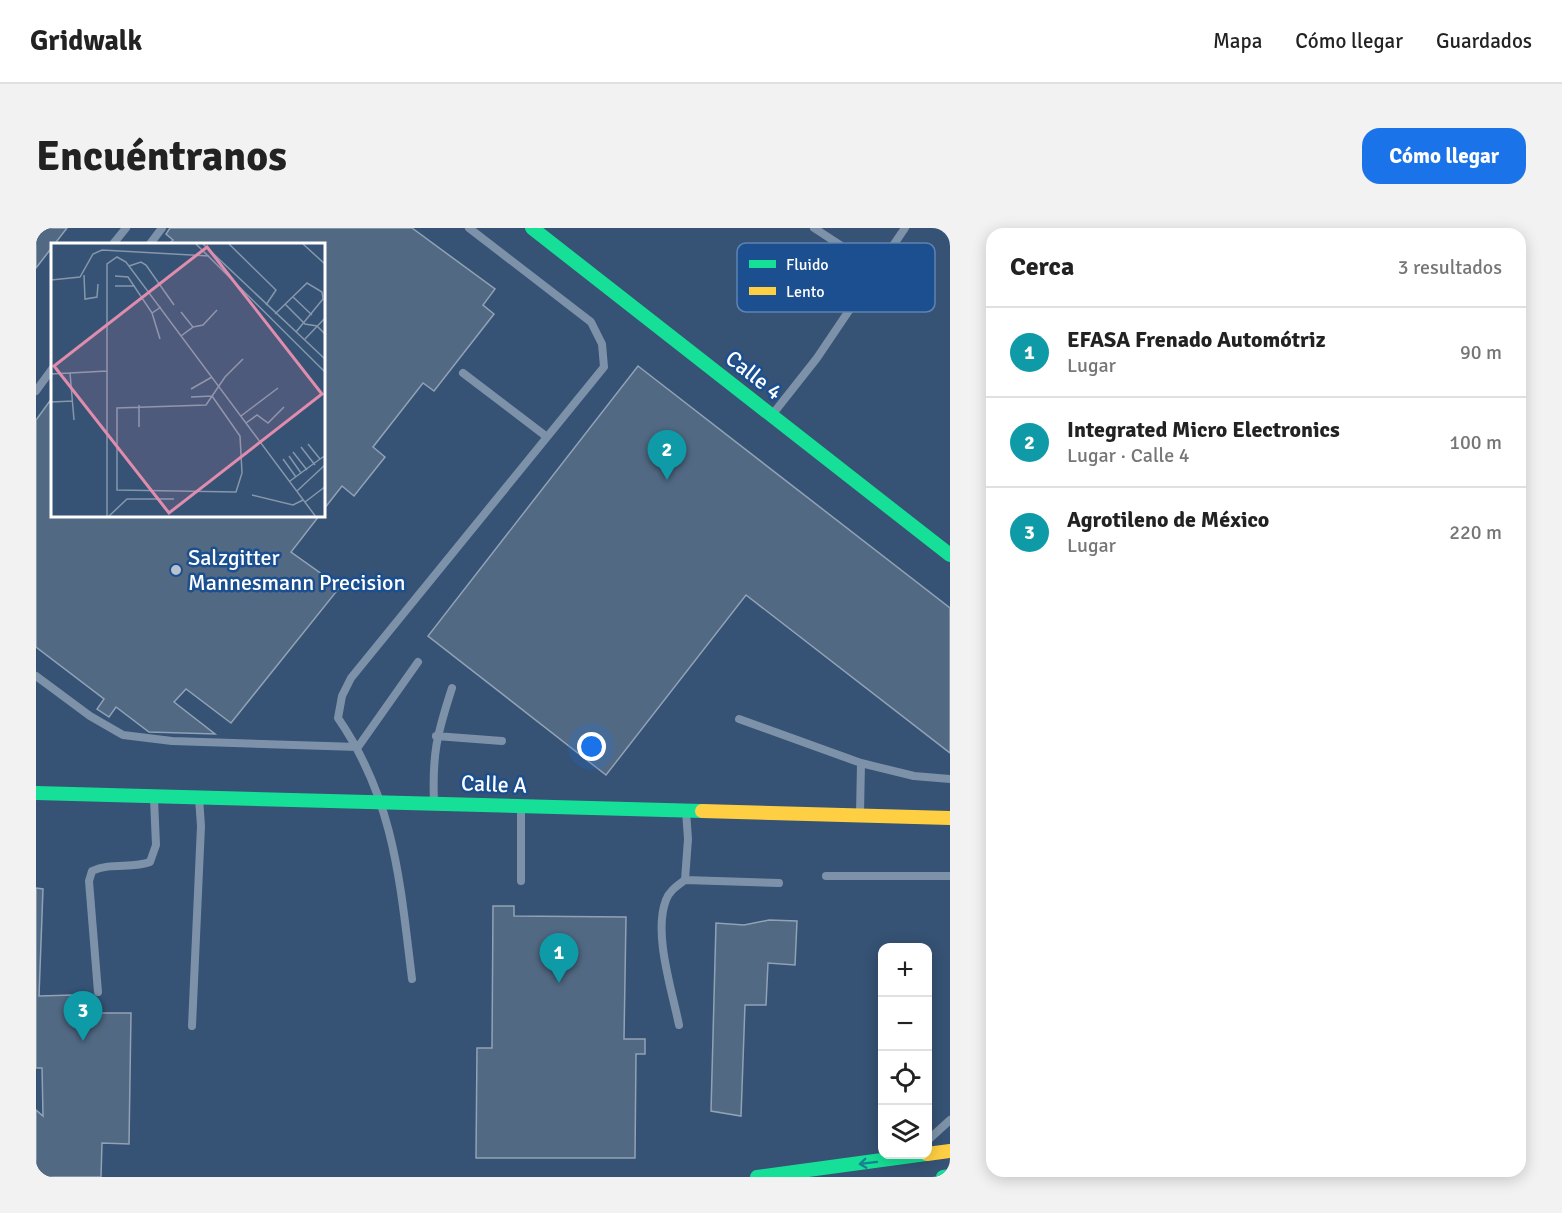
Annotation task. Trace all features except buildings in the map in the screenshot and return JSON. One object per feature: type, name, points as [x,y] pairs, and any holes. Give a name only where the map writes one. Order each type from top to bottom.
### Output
[{"type":"street","name":"Calle 4","points":[[532,228],[950,555]]},
{"type":"street","name":"Calle A","points":[[36,793],[950,818]]},
{"type":"street","points":[[932,1153],[950,1151]]},
{"type":"street","points":[[757,1177],[888,1159]]},
{"type":"street","points":[[943,1177],[950,1176]]},
{"type":"lane","points":[[114,243],[126,228]]},
{"type":"lane","points":[[151,243],[162,228]]},
{"type":"lane","points":[[412,979],[396,853],[380,801],[358,747],[338,718],[342,696],[351,678],[604,367],[602,344],[591,322],[469,228]]},
{"type":"lane","points":[[814,228],[837,243]]},
{"type":"lane","points":[[895,243],[905,228]]},
{"type":"lane","points":[[772,416],[817,358],[848,312]]},
{"type":"lane","points":[[36,391],[51,370]]},
{"type":"lane","points":[[463,373],[547,437]]},
{"type":"lane","points":[[358,747],[418,662]]},
{"type":"lane","points":[[36,676],[90,716],[123,735],[172,741],[358,747]]},
{"type":"lane","points":[[434,803],[432,761],[436,736],[452,688]]},
{"type":"lane","points":[[739,719],[861,763],[914,776],[950,779]]},
{"type":"lane","points":[[436,736],[502,741]]},
{"type":"lane","points":[[860,817],[861,763]]},
{"type":"lane","points":[[98,992],[89,881],[92,871],[102,866],[142,865],[150,862],[156,845],[153,796]]},
{"type":"lane","points":[[192,1026],[201,826],[199,798]]},
{"type":"lane","points":[[521,806],[521,881]]},
{"type":"lane","points":[[685,880],[688,839],[686,811]]},
{"type":"lane","points":[[826,876],[950,876]]},
{"type":"lane","points":[[679,1025],[660,928],[666,900],[672,890],[685,880],[779,883]]},
{"type":"lane","points":[[932,1136],[950,1120]]},
{"type":"traffic: fast","points":[[532,228],[950,555]]},
{"type":"traffic: fast","points":[[36,793],[702,811]]},
{"type":"traffic: fast","points":[[757,1177],[889,1159]]},
{"type":"traffic: fast","points":[[943,1177],[950,1176]]},
{"type":"traffic: slow","points":[[702,811],[950,818]]},
{"type":"traffic: slow","points":[[932,1153],[950,1151]]},
{"type":"place","name":"Integrated Micro Electronics","points":[[667,480]]},
{"type":"place","name":"Salzgitter Mannesmann Precision","points":[[176,570]]},
{"type":"place","name":"EFASA Frenado Automótriz","points":[[559,983]]},
{"type":"place","name":"Agrotileno de México","points":[[83,1041]]}]
